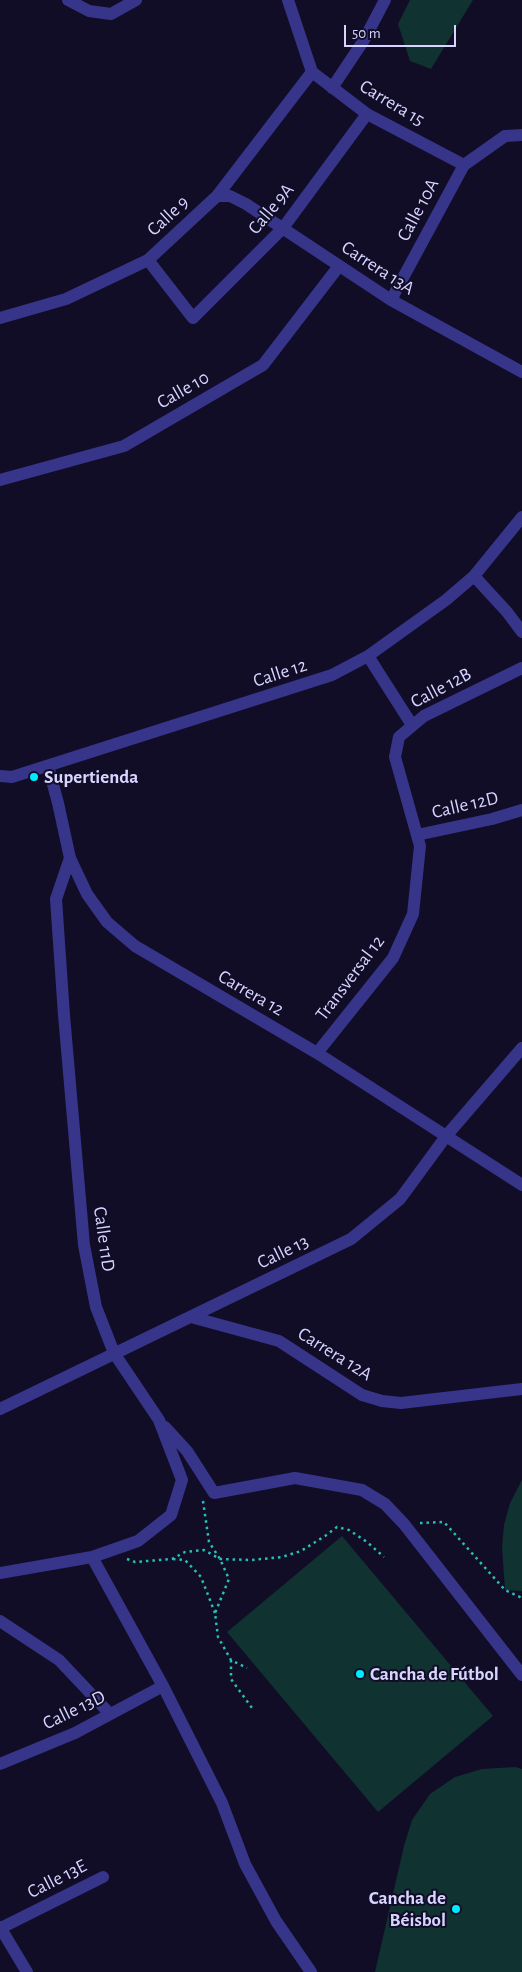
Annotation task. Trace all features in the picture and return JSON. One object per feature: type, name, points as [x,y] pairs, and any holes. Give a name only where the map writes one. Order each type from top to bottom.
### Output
[{"type":"street","points":[[68,0],[89,11],[111,14],[136,0]]},
{"type":"street","points":[[288,0],[312,72]]},
{"type":"street","points":[[332,88],[364,40],[384,0]]},
{"type":"street","name":"Carrera 15","points":[[312,72],[368,114],[464,165]]},
{"type":"street","name":"Calle 9","points":[[0,318],[66,299],[148,260],[217,196],[312,72]]},
{"type":"street","name":"Calle 9A","points":[[148,260],[193,318],[283,228],[368,114]]},
{"type":"street","points":[[464,165],[505,136],[522,135]]},
{"type":"street","name":"Calle 10A","points":[[391,300],[464,165]]},
{"type":"street","name":"Carrera 13A","points":[[217,196],[230,196],[283,228],[391,300],[522,372]]},
{"type":"street","name":"Calle 10","points":[[0,480],[124,446],[263,365],[339,266]]},
{"type":"street","name":"Calle 12","points":[[0,776],[12,777],[332,676],[368,656],[439,606],[474,576],[522,517]]},
{"type":"street","points":[[474,576],[507,612],[522,632]]},
{"type":"street","points":[[368,656],[412,725]]},
{"type":"street","name":"Calle 12B","points":[[417,835],[395,757],[399,737],[424,716],[522,668]]},
{"type":"street","name":"Carrera 12","points":[[48,766],[70,858],[87,894],[107,922],[135,946],[317,1053],[522,1185]]},
{"type":"street","name":"Calle 12D","points":[[417,835],[492,819],[522,810]]},
{"type":"street","name":"Transversal 12","points":[[317,1053],[393,958],[413,914],[420,846],[417,835]]},
{"type":"street","name":"Calle 11D","points":[[0,1572],[92,1557],[138,1541],[171,1516],[182,1480],[159,1420],[114,1353],[96,1307],[83,1235],[56,899],[70,858]]},
{"type":"street","name":"Calle 13","points":[[0,1409],[351,1239],[400,1199],[446,1136],[522,1048]]},
{"type":"street","name":"Carrera 12A","points":[[191,1316],[279,1341],[362,1395],[382,1401],[401,1403],[522,1389]]},
{"type":"street","points":[[159,1420],[187,1451],[214,1493],[295,1478],[362,1490],[385,1504],[404,1524],[522,1675]]},
{"type":"street","points":[[92,1557],[163,1686],[222,1803],[245,1864],[276,1921],[311,1972]]},
{"type":"street","points":[[0,1621],[59,1660],[110,1714]]},
{"type":"street","name":"Calle 13D","points":[[0,1764],[75,1733],[163,1686]]},
{"type":"street","name":"Calle 13E","points":[[0,1927],[103,1877]]},
{"type":"street","points":[[0,1927],[26,1972]]},
{"type":"path","points":[[202,1495],[209,1542],[220,1559],[229,1579],[215,1613]]},
{"type":"path","points":[[404,1524],[444,1522],[504,1590],[522,1598]]},
{"type":"path","points":[[172,1559],[185,1552],[204,1550],[220,1559],[251,1560],[282,1557],[301,1551],[337,1527],[349,1530],[384,1557]]},
{"type":"path","points":[[106,1552],[135,1562],[172,1559],[185,1560],[201,1577],[215,1613],[218,1637],[231,1660],[232,1679],[252,1708]]},
{"type":"path","points":[[231,1660],[247,1668]]},
{"type":"green space","points":[[410,0],[473,0],[431,69],[410,61],[398,24]]},
{"type":"green space","points":[[522,1480],[522,1591],[505,1590],[502,1547],[504,1525],[510,1503]]},
{"type":"green space","name":"Cancha de Fútbol","points":[[342,1536],[493,1716],[378,1812],[227,1632]]},
{"type":"green space","name":"Cancha de Béisbol","points":[[515,1767],[522,1769],[522,1972],[375,1972],[404,1846],[412,1820],[430,1794],[455,1777],[482,1769]]},
{"type":"place","name":"Supertienda","points":[[34,777]]},
{"type":"place","name":"Cancha de Fútbol","points":[[360,1674]]},
{"type":"place","name":"Cancha de Béisbol","points":[[456,1909]]}]
